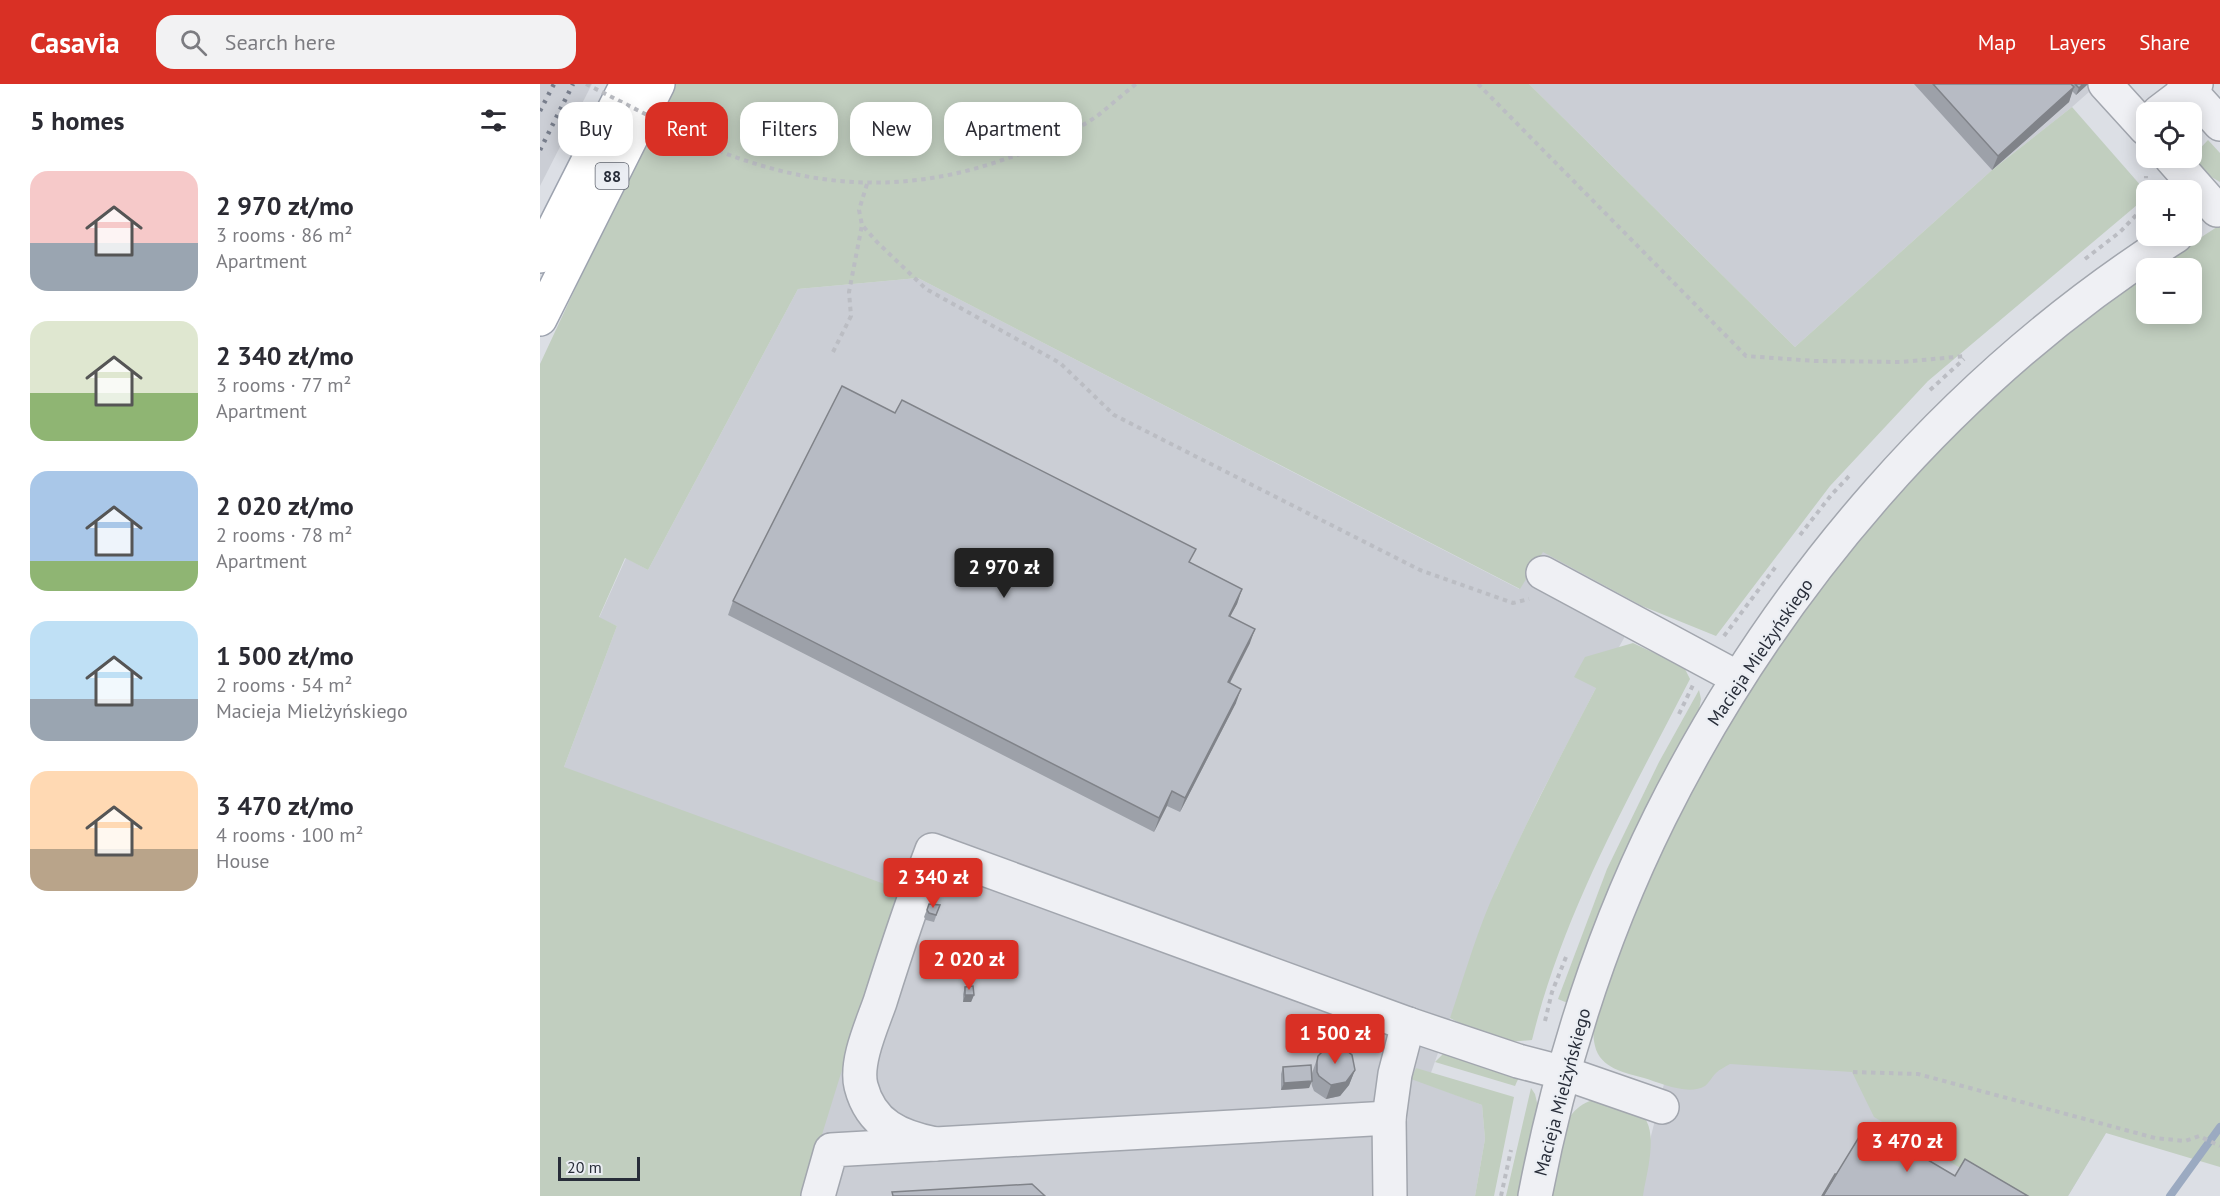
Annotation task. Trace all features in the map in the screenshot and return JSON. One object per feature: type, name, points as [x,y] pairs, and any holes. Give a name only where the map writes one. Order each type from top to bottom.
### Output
[{"type":"main road","name":"88","points":[[540,256],[627,84]]},
{"type":"main road","name":"88","points":[[540,319],[658,84]]},
{"type":"street","points":[[2106,84],[2136,111]]},
{"type":"street","points":[[2171,102],[2189,85],[2220,124]]},
{"type":"street","points":[[2161,168],[2209,214]]},
{"type":"street","name":"Macieja Mielżyńskiego","points":[[1535,1196],[1544,1148],[1564,1073],[1599,961],[1659,819],[1694,752],[1738,678],[1794,597],[1851,524],[1900,468],[2001,368],[2055,323],[2161,246]]},
{"type":"street","points":[[1552,577],[1738,678]]},
{"type":"street","points":[[935,1144],[908,1139],[886,1126],[872,1112],[861,1085],[862,1059],[907,916],[932,850],[1408,1024],[1518,1061],[1564,1073],[1662,1107]]},
{"type":"street","points":[[1390,1196],[1389,1118],[1395,1074],[1408,1024]]},
{"type":"street","points":[[818,1196],[831,1150],[1389,1118]]},
{"type":"path","points":[[586,84],[717,150],[819,179],[867,184],[925,181],[977,170],[1016,156],[1095,117],[1136,84]]},
{"type":"path","points":[[1478,84],[1746,356],[1815,361],[1901,362],[1967,356]]},
{"type":"path","points":[[2082,261],[2120,232],[2145,206],[2157,168]]},
{"type":"path","points":[[833,352],[851,316],[849,292],[862,225],[859,210],[867,184]]},
{"type":"path","points":[[862,225],[926,289],[1060,363],[1114,415],[1420,570],[1513,603],[1538,597],[1552,577]]},
{"type":"path","points":[[1853,1072],[1918,1074],[2155,1138],[2185,1141],[2199,1136],[2220,1146]]},
{"type":"shaded area","points":[[540,84],[592,84],[583,102],[558,102],[558,151],[540,186]]},
{"type":"shaded area","points":[[1529,84],[2098,84],[1992,170],[1795,347]]},
{"type":"shaded area","points":[[918,278],[1519,589],[1543,551],[1642,606],[1538,800],[1497,887],[1427,1084],[1482,1105],[1485,1139],[1475,1196],[803,1196],[564,767],[617,626],[599,618],[626,558],[648,570],[798,289]]},
{"type":"shaded area","points":[[1685,1018],[2106,1133],[2068,1196],[1636,1196],[1664,1084]]},
{"type":"green space","points":[[675,84],[1529,84],[1795,347],[1992,170],[2072,107],[2136,180],[2136,206],[1928,381],[1830,486],[1716,636],[1642,606],[1543,552],[1520,589],[918,278],[798,289],[648,570],[625,558],[599,617],[617,626],[564,767],[898,889],[803,1196],[540,1196],[540,364],[645,144],[645,156],[728,156],[728,102],[666,102]]},
{"type":"green space","points":[[2208,140],[2220,153],[2220,182],[2202,168],[2202,146]]},
{"type":"green space","points":[[2220,225],[2220,1167],[2106,1133],[2068,1196],[2008,1196],[1874,1117],[1852,1072],[1730,1064],[1718,1072],[1705,1086],[1691,1090],[1621,1071],[1602,1060],[1593,1036],[1596,1015],[1637,905],[1692,788],[1724,731],[1794,622],[1874,521],[1971,417],[2075,326],[2136,280],[2136,324],[2202,324],[2202,258],[2169,258],[2188,246],[2202,246],[2202,237]]},
{"type":"green space","points":[[1633,643],[1684,667],[1690,679],[1600,855],[1580,900],[1561,946],[1532,1040],[1496,1043],[1450,1018],[1472,951],[1509,860],[1596,688],[1574,677],[1585,657]]},
{"type":"green space","points":[[1699,690],[1701,699],[1698,715],[1570,1004],[1558,999],[1607,869],[1659,762]]},
{"type":"green space","points":[[1443,1054],[1519,1077],[1515,1086],[1435,1062]]},
{"type":"green space","points":[[1416,1068],[1514,1097],[1494,1196],[1475,1196],[1485,1139],[1482,1105],[1411,1079]]},
{"type":"green space","points":[[1531,1088],[1538,1107],[1520,1196],[1506,1196]]},
{"type":"green space","points":[[1601,1098],[1641,1114],[1647,1121],[1651,1141],[1643,1196],[1549,1196],[1557,1151],[1566,1122],[1586,1103]]},
{"type":"building","points":[[1933,84],[2071,84],[2074,87],[1998,156]]},
{"type":"building","points":[[842,386],[895,413],[902,400],[1196,549],[1189,562],[1242,589],[1229,616],[1255,629],[1228,682],[1241,689],[1185,798],[1172,791],[1159,818],[733,601]]},
{"type":"building","points":[[929,904],[940,905],[936,915],[927,910]]},
{"type":"building","points":[[973,986],[974,995],[965,995],[965,987]]},
{"type":"building","points":[[1334,1046],[1342,1047],[1352,1055],[1355,1070],[1346,1082],[1331,1085],[1319,1076],[1317,1062],[1318,1056],[1325,1049]]},
{"type":"building","points":[[1311,1065],[1312,1081],[1284,1083],[1283,1067]]},
{"type":"building","points":[[1867,1124],[1955,1176],[1965,1159],[2028,1196],[1823,1196]]},
{"type":"building","points":[[1032,1184],[1045,1196],[893,1196],[892,1192]]},
{"type":"waterway","points":[[2170,1196],[2220,1127]]},
{"type":"railway","points":[[540,111],[554,84]]},
{"type":"railway","points":[[540,150],[573,84]]}]
